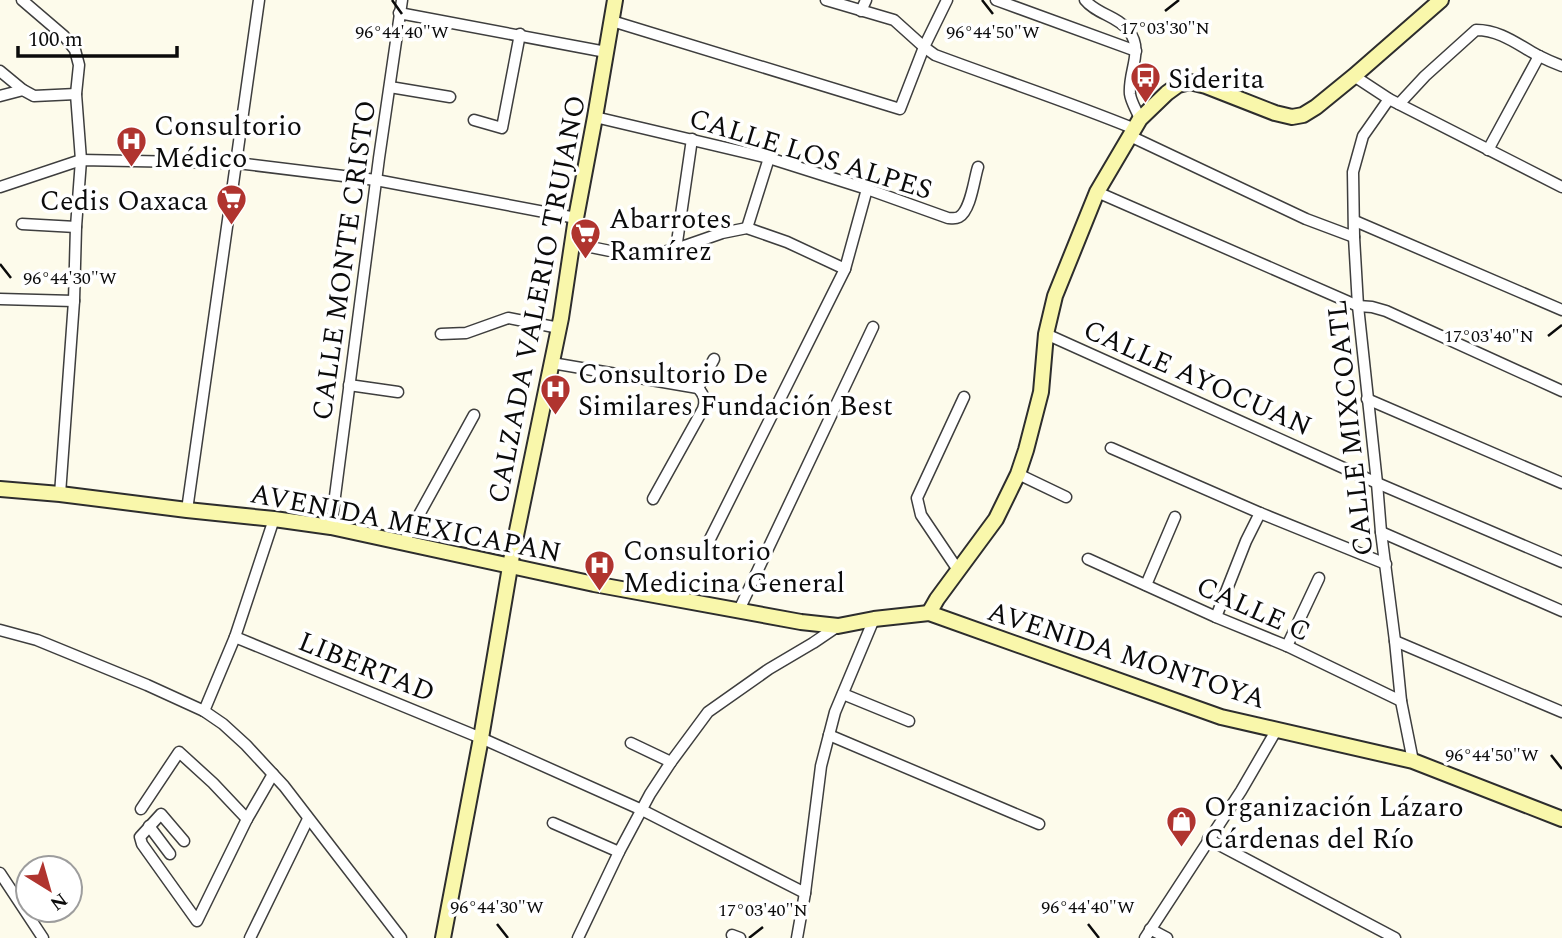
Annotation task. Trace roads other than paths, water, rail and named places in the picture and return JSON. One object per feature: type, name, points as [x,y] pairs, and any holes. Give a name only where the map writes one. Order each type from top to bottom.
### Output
[{"type":"street","points":[[22,0],[64,36],[75,50],[79,65],[76,94],[81,160],[60,494]]},
{"type":"street","points":[[187,510],[259,0]]},
{"type":"street","name":"CALLE MONTE CRISTO","points":[[331,527],[402,0]]},
{"type":"street","name":"CALZADA VALERIO TRUJANO","points":[[443,938],[511,565],[559,328],[571,243],[615,0]]},
{"type":"street","points":[[826,0],[894,20],[935,55],[1135,128],[1306,219],[1354,237]]},
{"type":"street","points":[[861,11],[866,0]]},
{"type":"street","points":[[612,22],[900,108],[924,47],[947,0]]},
{"type":"street","points":[[996,0],[1136,51]]},
{"type":"street","points":[[1085,0],[1127,28],[1135,40],[1130,96],[1135,128]]},
{"type":"street","points":[[929,613],[996,519],[1018,474],[1041,391],[1046,334],[1055,296],[1097,192],[1135,128],[1167,93],[1178,85],[1190,82],[1275,113],[1292,117],[1303,115],[1354,76],[1441,0]]},
{"type":"street","points":[[399,13],[606,52]]},
{"type":"street","points":[[1399,104],[1425,76],[1476,30],[1503,35],[1562,66]]},
{"type":"street","points":[[474,120],[502,128],[520,34]]},
{"type":"street","points":[[1488,150],[1539,56]]},
{"type":"street","points":[[0,71],[34,96],[76,94]]},
{"type":"street","points":[[1354,76],[1389,99],[1562,187]]},
{"type":"street","points":[[390,87],[450,97]]},
{"type":"street","points":[[0,96],[23,90]]},
{"type":"street","name":"CALLE MIXCOATL","points":[[1389,99],[1363,136],[1353,172],[1354,237],[1358,306],[1381,532],[1401,701],[1413,761]]},
{"type":"street","name":"CALLE LOS ALPES","points":[[595,117],[769,158],[948,218],[956,219],[968,207],[978,167]]},
{"type":"street","points":[[676,249],[692,139]]},
{"type":"street","points":[[747,228],[769,158]]},
{"type":"street","points":[[0,187],[81,160],[237,163],[376,180],[576,218]]},
{"type":"street","points":[[709,541],[845,269],[867,189]]},
{"type":"street","points":[[1097,192],[1358,306],[1386,311],[1562,391]]},
{"type":"street","points":[[1354,221],[1562,310]]},
{"type":"street","points":[[22,224],[76,227]]},
{"type":"street","points":[[571,243],[615,252],[653,254],[747,228],[787,242],[845,269]]},
{"type":"street","points":[[0,299],[74,301]]},
{"type":"street","points":[[441,334],[466,333],[508,318],[559,328]]},
{"type":"street","points":[[738,610],[873,327]]},
{"type":"street","name":"CALLE AYOCUAN","points":[[1046,334],[1377,483],[1562,562]]},
{"type":"street","points":[[698,388],[714,359]]},
{"type":"street","points":[[552,363],[698,388],[704,394],[704,409],[653,499]]},
{"type":"street","points":[[349,385],[398,392]]},
{"type":"street","points":[[958,570],[921,515],[917,498],[964,397]]},
{"type":"street","points":[[1367,399],[1562,483]]},
{"type":"street","points":[[404,542],[474,415]]},
{"type":"street","points":[[1111,448],[1386,564]]},
{"type":"street","points":[[1018,474],[1066,497]]},
{"type":"street","name":"AVENIDA MEXICAPAN","points":[[0,489],[331,527],[594,584],[801,622],[838,626]]},
{"type":"street","points":[[1216,617],[1246,541],[1261,513]]},
{"type":"street","points":[[1146,585],[1175,517]]},
{"type":"street","points":[[204,711],[235,637],[274,519]]},
{"type":"street","points":[[1381,532],[1562,611]]},
{"type":"street","name":"CALLE C","points":[[1088,558],[1216,617],[1287,646],[1401,701]]},
{"type":"street","points":[[1287,646],[1319,578]]},
{"type":"street","name":"AVENIDA MONTOYA","points":[[838,626],[929,613],[1221,717],[1413,761],[1562,819]]},
{"type":"street","points":[[797,938],[821,766],[835,712],[874,619]]},
{"type":"street","points":[[578,938],[650,794],[708,712],[769,669],[838,626]]},
{"type":"street","points":[[0,630],[37,640],[147,685],[204,711],[223,724],[284,786],[401,938]]},
{"type":"street","name":"LIBERTAD","points":[[235,637],[481,738],[642,810],[805,892]]},
{"type":"street","points":[[1395,641],[1562,712]]},
{"type":"street","points":[[842,694],[909,721]]},
{"type":"street","points":[[1167,938],[1148,933],[1241,791],[1277,729]]},
{"type":"street","points":[[829,735],[1039,824]]},
{"type":"street","points":[[631,743],[671,762]]},
{"type":"street","points":[[141,808],[179,752],[247,819]]},
{"type":"street","points":[[184,841],[161,814],[140,837],[142,844],[197,921],[247,819],[273,774]]},
{"type":"street","points":[[250,938],[307,819]]},
{"type":"street","points":[[553,823],[619,852]]},
{"type":"street","points":[[149,826],[170,854]]},
{"type":"street","points":[[1208,839],[1395,938]]},
{"type":"street","points":[[0,873],[43,938]]},
{"type":"place","name":"Siderita","points":[[1145,105]]},
{"type":"place","name":"Consultorio Médico","points":[[131,168]]},
{"type":"place","name":"Cedis Oaxaca","points":[[231,227]]},
{"type":"place","name":"Abarrotes Ramírez","points":[[586,261]]},
{"type":"place","name":"Consultorio De Similares Fundación Best","points":[[555,416]]},
{"type":"place","name":"Consultorio Medicina General","points":[[600,593]]},
{"type":"place","name":"Organización Lázaro Cárdenas del Río","points":[[1181,849]]}]
